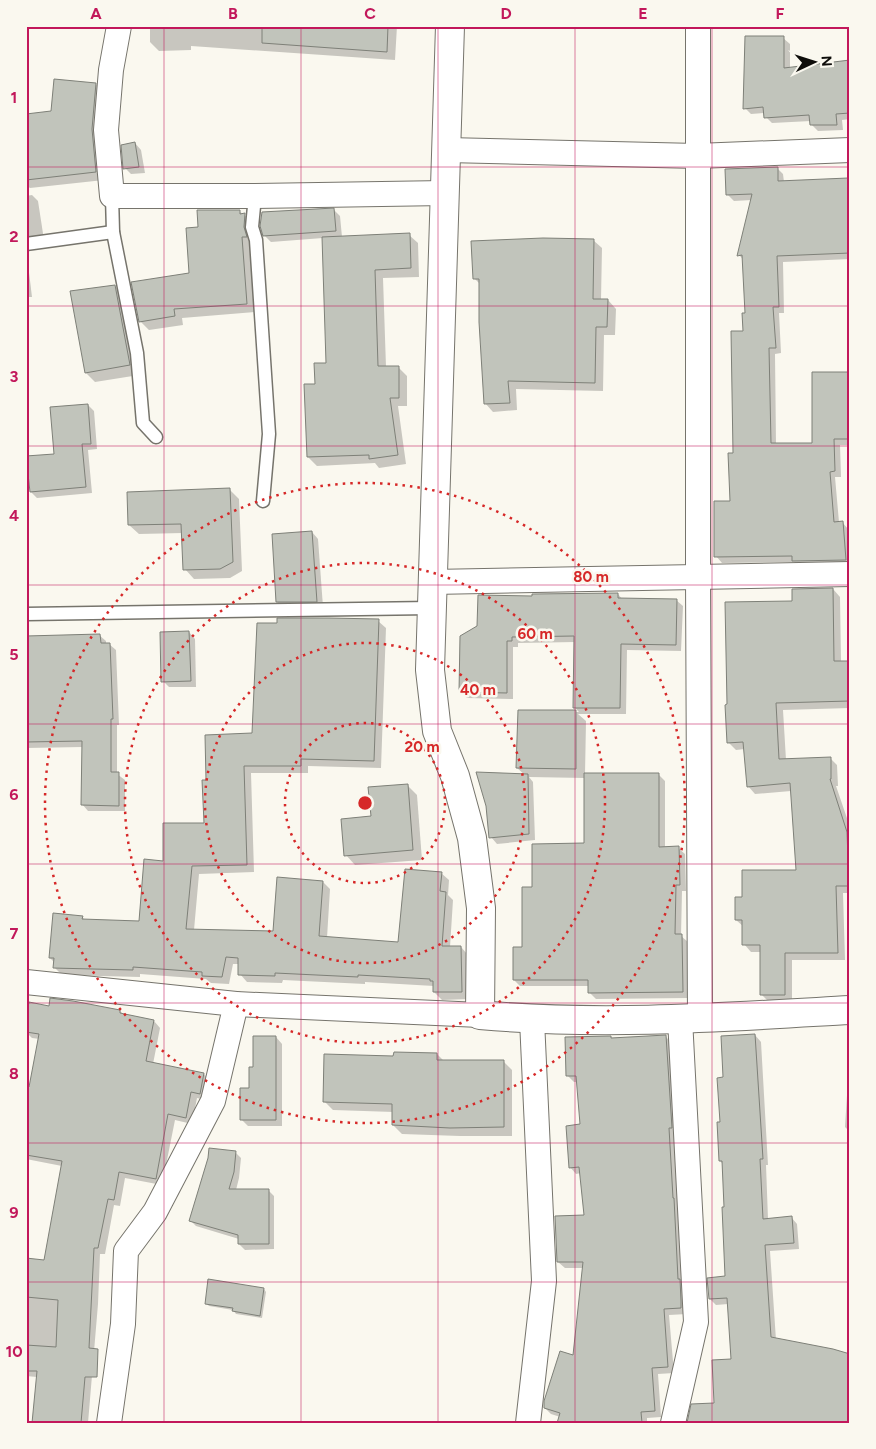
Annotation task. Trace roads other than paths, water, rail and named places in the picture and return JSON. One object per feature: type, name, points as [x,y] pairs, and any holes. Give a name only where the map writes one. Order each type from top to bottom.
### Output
[{"type":"street","points":[[119,26],[110,70],[106,130],[112,196],[445,193]]},
{"type":"street","points":[[450,26],[430,670],[437,732],[455,776],[472,838],[481,908],[480,1016]]},
{"type":"street","points":[[673,1423],[696,1322],[690,1019],[698,577],[698,26]]},
{"type":"street","points":[[446,150],[697,156],[850,150]]},
{"type":"street","points":[[431,595],[698,577],[850,574]]},
{"type":"street","points":[[26,982],[236,1004],[532,1020],[690,1019],[850,1010]]},
{"type":"street","points":[[109,1423],[123,1324],[126,1251],[155,1212],[213,1101],[236,1004]]},
{"type":"street","points":[[528,1423],[544,1282],[532,1020]]},
{"type":"lane","points":[[112,196],[113,232],[137,353],[143,423],[156,437]]},
{"type":"lane","points":[[255,196],[252,227],[256,240],[270,434],[263,501]]},
{"type":"lane","points":[[26,244],[113,232]]},
{"type":"lane","points":[[26,614],[431,595]]}]
